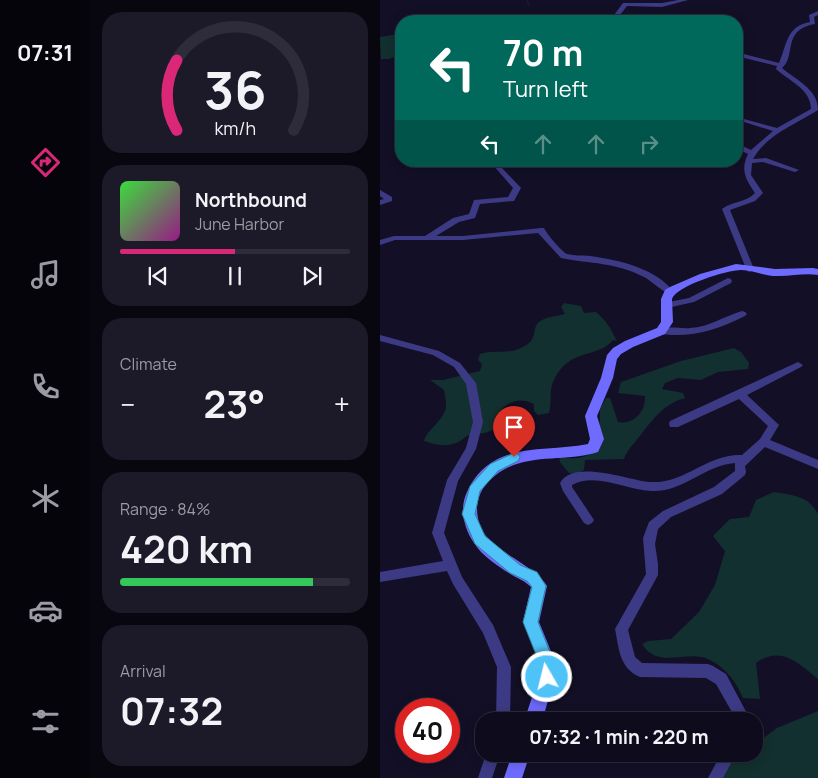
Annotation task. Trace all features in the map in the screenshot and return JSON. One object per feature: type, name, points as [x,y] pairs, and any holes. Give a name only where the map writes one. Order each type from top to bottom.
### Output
[{"type":"street","points":[[617,15],[625,4],[662,6],[685,0]]},
{"type":"street","points":[[750,269],[726,209],[749,201],[759,193],[747,173],[754,148],[816,108],[811,96],[796,81],[779,70],[796,28],[799,25],[816,24],[811,16],[818,13]]},
{"type":"street","points":[[743,56],[782,65]]},
{"type":"street","points":[[744,121],[779,131]]},
{"type":"street","points":[[743,151],[750,157],[795,170]]},
{"type":"street","points":[[428,237],[456,220],[472,216],[477,202],[511,199],[517,188],[516,184],[501,173],[499,167]]},
{"type":"street","points":[[380,192],[389,198],[380,203]]},
{"type":"street","points":[[380,243],[394,238],[463,238],[541,230],[542,234],[550,239],[558,252],[564,256],[616,264],[660,281],[668,298],[667,322],[661,331]]},
{"type":"street","points":[[668,298],[683,284],[730,269],[742,267],[778,273],[807,270],[818,272]]},
{"type":"street","points":[[668,298],[691,300],[728,281]]},
{"type":"street","points":[[536,712],[547,677],[547,662],[531,622],[539,586],[532,577],[515,569],[479,540],[469,514],[474,489],[494,468],[514,457],[546,452],[576,453],[593,448],[597,439],[591,416],[607,378],[611,358],[617,351],[661,331],[693,332],[714,328],[742,314]]},
{"type":"street","points":[[380,338],[436,353],[457,365],[471,383],[478,422],[471,449],[453,480],[438,533],[457,580],[488,629],[504,666],[502,712]]},
{"type":"street","points":[[674,424],[798,365]]},
{"type":"street","points":[[739,712],[721,679],[708,671],[640,670],[629,661],[621,629],[652,575],[654,568],[649,536],[653,525],[663,516],[712,494],[735,478],[741,472],[739,465],[743,459],[752,454],[764,442],[774,425],[740,394]]},
{"type":"street","points":[[764,442],[818,465]]},
{"type":"street","points":[[588,520],[567,488],[566,483],[572,479],[598,476],[654,487],[677,482],[730,458],[743,459]]},
{"type":"street","points":[[380,577],[451,565]]},
{"type":"street","points":[[485,778],[490,762]]},
{"type":"street","points":[[513,778],[518,762]]},
{"type":"street","points":[[715,778],[724,762]]},
{"type":"green space","points":[[395,35],[395,56],[381,59],[380,37]]},
{"type":"green space","points":[[564,303],[581,306],[584,313],[596,312],[603,318],[617,341],[613,340],[599,350],[575,358],[559,371],[552,386],[549,413],[538,415],[534,411],[534,404],[528,401],[512,402],[498,413],[495,418],[497,427],[491,431],[468,435],[451,445],[438,445],[424,441],[443,416],[446,406],[444,390],[430,380],[443,380],[480,371],[482,364],[478,360],[480,354],[513,351],[523,347],[531,341],[535,328],[541,320],[565,314],[561,307]]},
{"type":"green space","points":[[734,348],[741,352],[749,363],[748,369],[718,372],[701,380],[678,378],[665,383],[662,389],[683,393],[685,398],[671,404],[660,412],[630,448],[624,459],[585,460],[584,470],[577,474],[569,473],[560,462],[559,457],[580,457],[590,454],[599,448],[600,409],[606,398],[610,398],[618,422],[629,421],[638,416],[645,402],[645,396],[618,393],[621,382],[681,361]]},
{"type":"green space","points":[[774,492],[800,497],[810,503],[818,514],[818,679],[789,658],[773,656],[765,658],[756,663],[760,699],[743,698],[730,676],[710,660],[692,656],[665,658],[649,652],[642,644],[648,641],[671,639],[699,612],[715,585],[725,551],[713,536],[730,519],[749,517],[756,500]]},
{"type":"green space","points":[[818,711],[818,778],[708,778],[730,762],[763,762],[763,738],[777,728]]},
{"type":"waterway","points":[[527,0],[529,6]]},
{"type":"route","points":[[514,457],[486,474],[474,489],[469,514],[479,540],[515,569],[532,577],[539,586],[531,622],[547,662],[547,677]]}]
